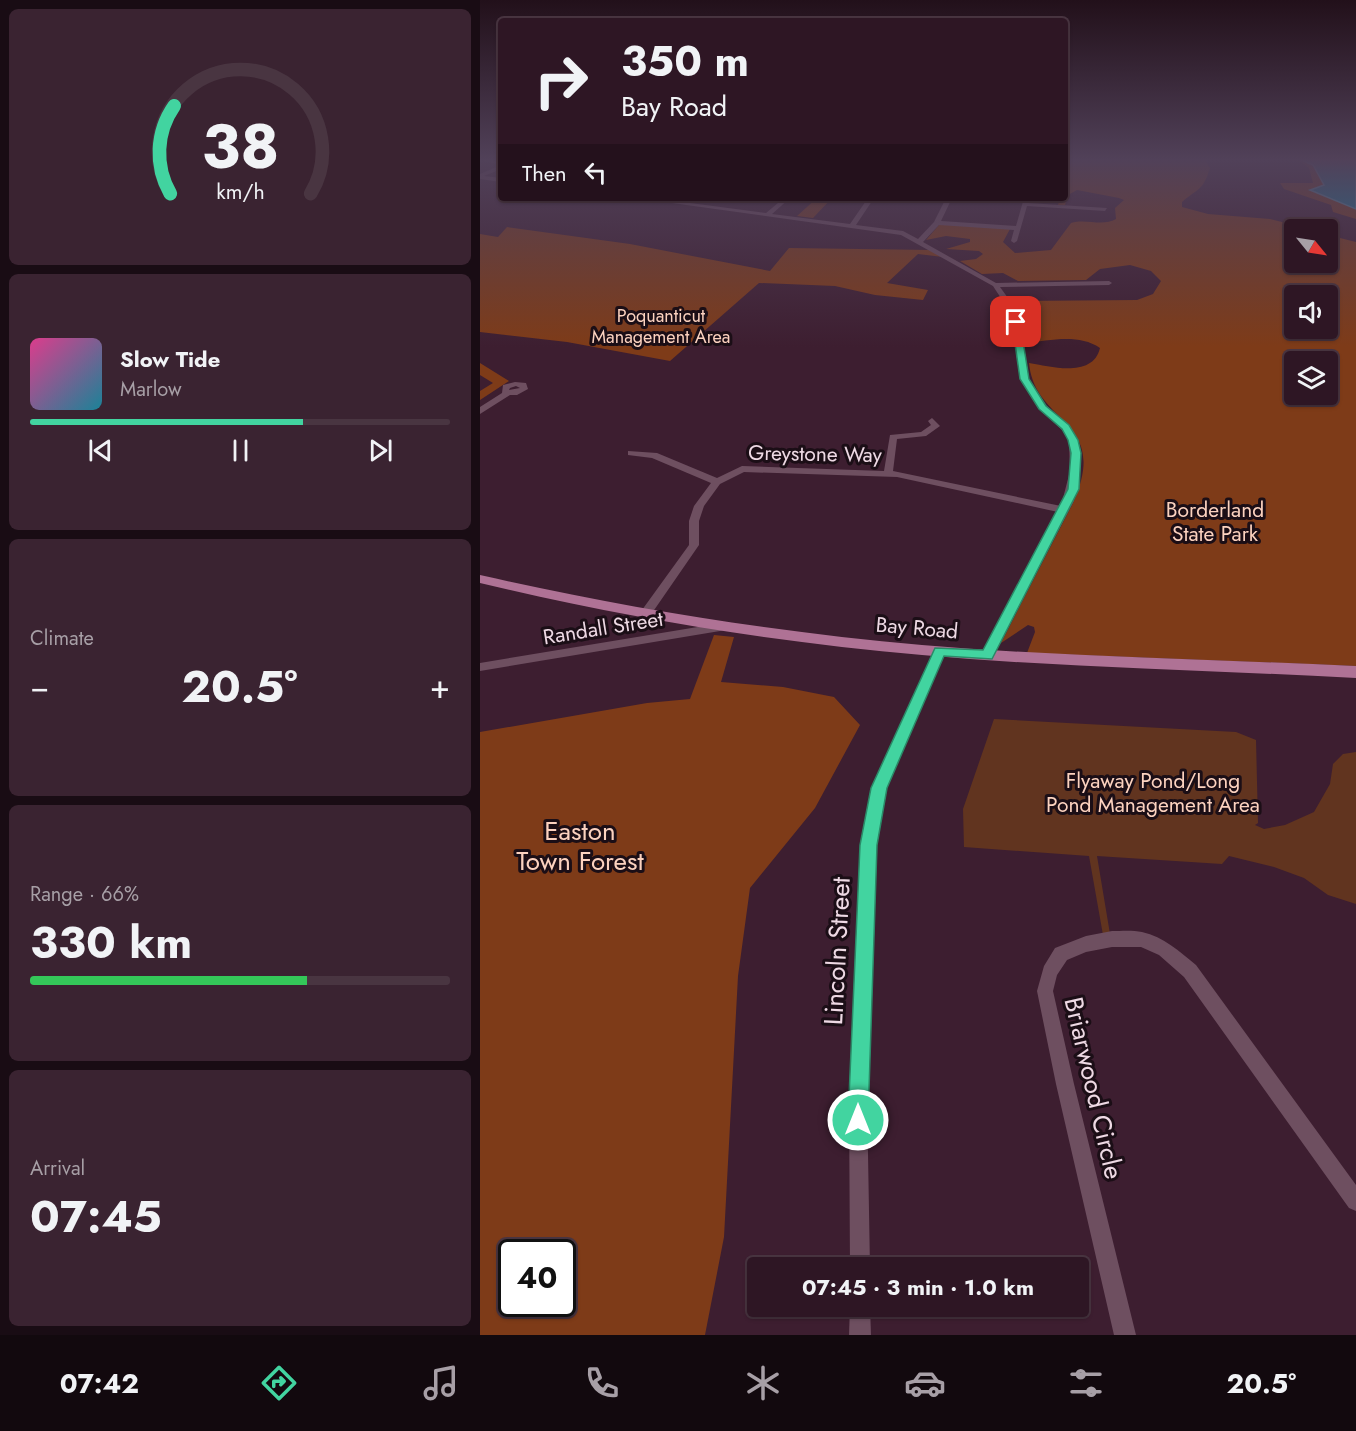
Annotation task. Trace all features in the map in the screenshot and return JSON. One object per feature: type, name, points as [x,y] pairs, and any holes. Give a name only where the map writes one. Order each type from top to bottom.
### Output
[{"type":"main road","name":"Bay Road","points":[[480,579],[559,598],[646,614],[818,640],[987,655],[1356,672]]},
{"type":"street","points":[[826,222],[903,233],[995,285],[1014,312],[1024,379],[1043,407],[1065,428],[1073,440],[1076,453],[1074,489],[987,655]]},
{"type":"street","points":[[852,226],[855,222]]},
{"type":"street","points":[[920,241],[937,222]]},
{"type":"street","points":[[941,222],[1016,228]]},
{"type":"street","points":[[1014,241],[1018,222]]},
{"type":"street","points":[[995,285],[1109,283]]},
{"type":"street","points":[[480,411],[508,393]]},
{"type":"street","points":[[888,473],[893,437],[930,432],[936,426],[932,421]]},
{"type":"street","points":[[631,453],[654,456],[717,482]]},
{"type":"street","name":"Greystone Way","points":[[646,614],[694,545],[694,521],[699,506],[717,482],[735,472],[753,468],[888,473],[981,490],[1064,510]]},
{"type":"street","name":"Randall Street","points":[[480,666],[731,626]]},
{"type":"street","name":"Lincoln Street","points":[[860,1257],[858,1096],[869,845],[879,788],[940,651]]},
{"type":"street","name":"Briarwood Circle","points":[[1125,1335],[1045,991],[1050,972],[1061,954],[1086,944],[1113,939],[1141,939],[1165,949],[1190,971],[1356,1201]]},
{"type":"street","points":[[860,1317],[860,1335]]},
{"type":"green space","name":"Borderland State Park","points":[[1075,222],[1283,222],[1284,273],[1338,273],[1338,238],[1356,242],[1356,666],[1027,653],[1035,632],[1034,627],[1028,625],[1001,643],[1073,503],[1082,475],[1083,454],[1077,438],[1044,400],[1034,384],[1029,363],[1060,368],[1081,367],[1089,364],[1096,357],[1100,348],[1091,343],[1073,339],[1025,343],[1021,314],[1015,301],[1137,300],[1153,294],[1161,281],[1151,271],[1130,265],[1100,269],[1086,280],[1018,281],[1003,273],[982,274],[960,261],[976,259],[983,254],[979,251],[946,249],[970,242],[970,239],[946,236],[926,240],[939,225],[943,224],[1010,229],[1003,242],[1015,253],[1051,250],[1071,223]]},
{"type":"green space","name":"Poquanticut Management Area","points":[[507,227],[630,244],[770,271],[789,248],[932,250],[943,257],[918,254],[887,283],[928,290],[923,300],[875,295],[835,286],[759,283],[670,361],[567,342],[480,332],[480,234],[498,237]]},
{"type":"green space","points":[[480,363],[509,381],[480,400],[480,391],[493,383],[480,375]]},
{"type":"green space","name":"Easton Town Forest","points":[[714,635],[734,637],[721,682],[783,687],[834,697],[860,725],[815,808],[750,888],[738,976],[724,1237],[705,1335],[480,1335],[480,732],[647,703],[690,699]]},
{"type":"green space","name":"Flyaway Pond/Long Pond Management Area","points":[[994,719],[1236,732],[1256,740],[1258,823],[1255,825],[1264,829],[1285,825],[1314,812],[1330,784],[1333,764],[1343,754],[1356,752],[1356,904],[1328,895],[1304,878],[1274,867],[1229,856],[1222,864],[1097,856],[1110,934],[1103,935],[1089,856],[964,847],[963,809]]},
{"type":"route","points":[[858,1120],[869,845],[879,788],[940,651],[987,655],[1074,489],[1076,453],[1073,440],[1065,428],[1043,407],[1024,379],[1016,322]]}]
